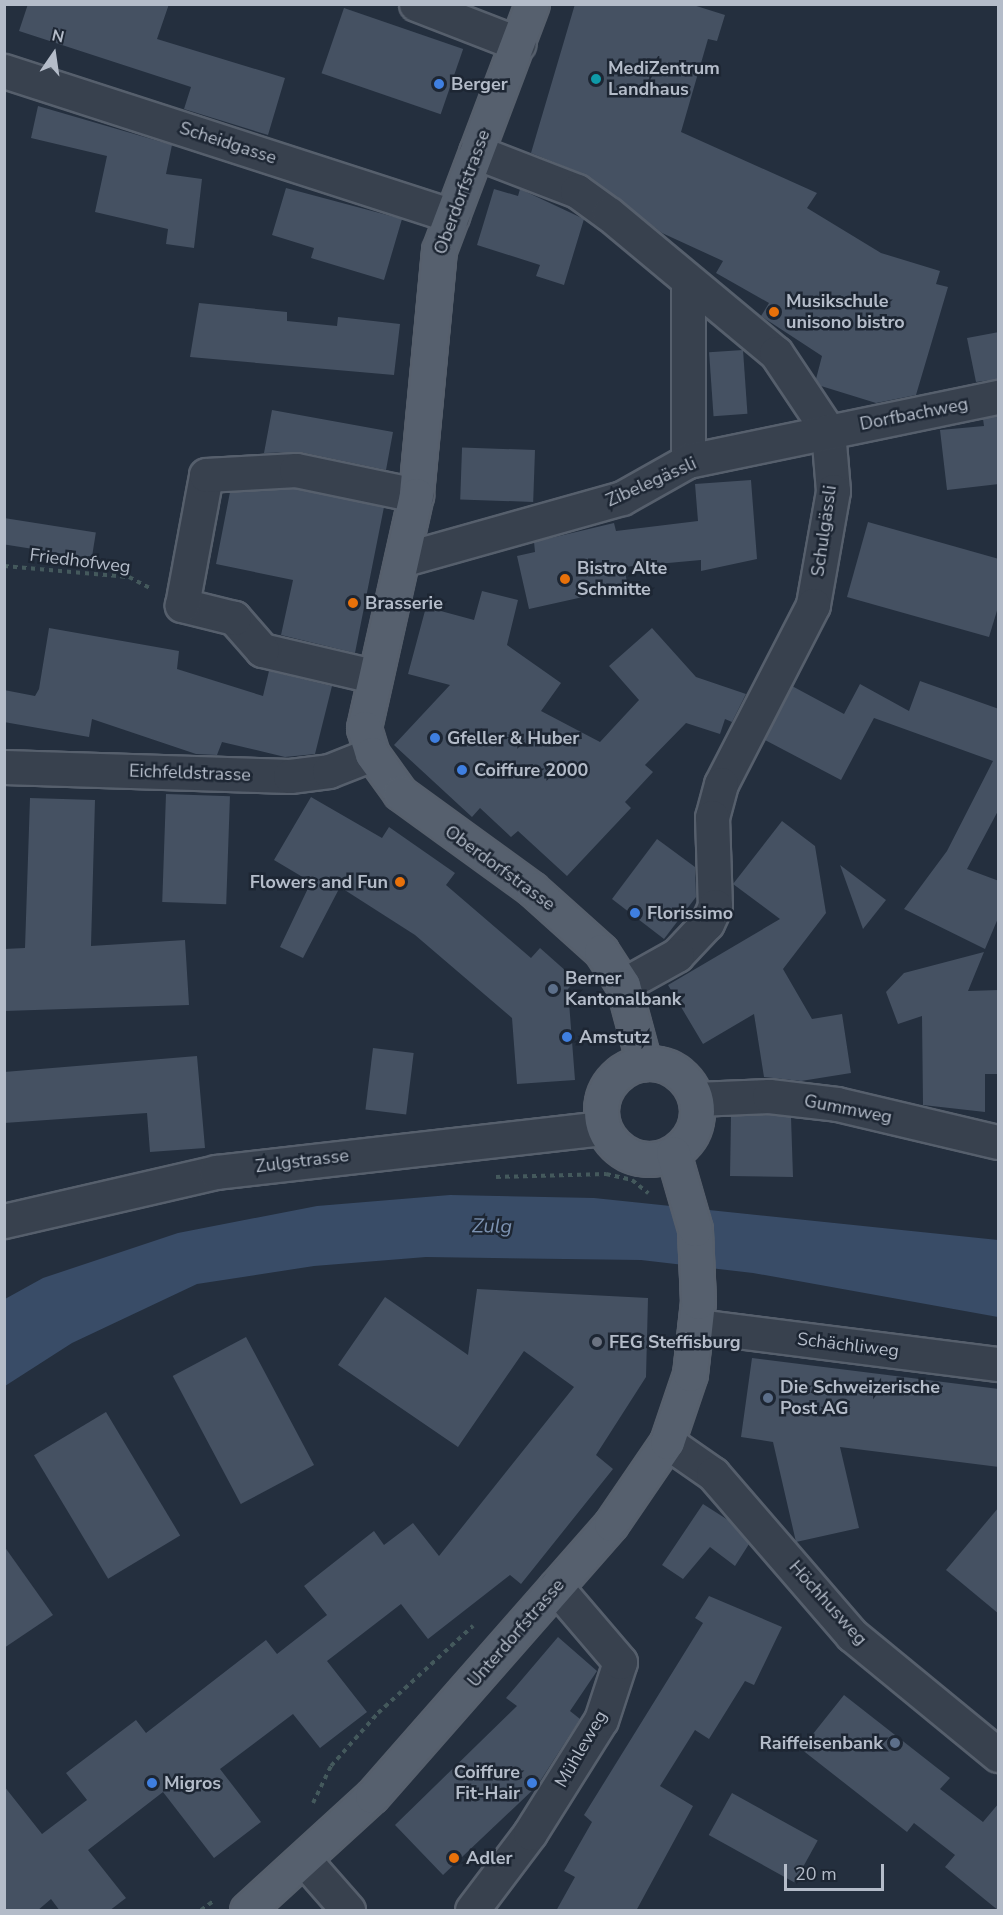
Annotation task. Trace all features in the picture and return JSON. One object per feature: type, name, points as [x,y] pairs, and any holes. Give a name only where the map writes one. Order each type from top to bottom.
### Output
[{"type":"main road","name":"Oberdorfstrasse","points":[[532,4],[519,44],[452,216],[433,285],[416,495],[405,559],[373,676],[364,728],[372,754],[400,793],[422,812],[532,888],[587,935],[623,985],[644,1063]]},
{"type":"main road","points":[[644,1063],[682,1075],[696,1099],[696,1123],[673,1153],[639,1158],[617,1147],[604,1128],[605,1091],[621,1072],[644,1063]]},
{"type":"main road","name":"Unterdorfstrasse","points":[[236,1901],[306,1862],[372,1797],[617,1516],[667,1442],[683,1400],[698,1314],[689,1200],[673,1153]]},
{"type":"street","points":[[416,4],[519,44]]},
{"type":"street","name":"Scheidgasse","points":[[4,71],[452,216]]},
{"type":"street","name":"Schulgässli","points":[[476,152],[577,191],[776,353],[828,431],[833,491],[813,605],[721,784],[712,817],[715,906],[707,923],[677,955],[623,985]]},
{"type":"street","points":[[688,283],[688,461]]},
{"type":"street","name":"Dorfbachweg","points":[[828,431],[999,397]]},
{"type":"street","name":"Zibelegässli","points":[[405,559],[622,498],[688,461],[828,431]]},
{"type":"street","points":[[373,676],[262,650],[234,618],[182,606],[206,475],[296,470],[416,495]]},
{"type":"street","name":"Eichfeldstrasse","points":[[4,766],[290,777],[329,771],[372,754]]},
{"type":"street","name":"Gummweg","points":[[696,1099],[769,1096],[837,1104],[999,1142]]},
{"type":"street","name":"Zulgstrasse","points":[[4,1221],[216,1172],[604,1128]]},
{"type":"street","name":"Schächliweg","points":[[698,1314],[999,1364]]},
{"type":"street","name":"Höchhusweg","points":[[667,1442],[714,1474],[852,1635],[999,1755]]},
{"type":"street","name":"Mühleweg","points":[[472,1911],[530,1833],[601,1720],[620,1662],[556,1587]]},
{"type":"street","points":[[306,1862],[348,1911]]},
{"type":"path","name":"Friedhofweg","points":[[4,566],[129,577],[182,606]]},
{"type":"path","points":[[487,1177],[606,1174],[632,1180],[648,1193]]},
{"type":"path","points":[[310,1809],[331,1766],[378,1713],[477,1623]]},
{"type":"path","points":[[201,1911],[236,1901]]},
{"type":"water","name":"Zulg","points":[[450,1195],[594,1198],[998,1240],[998,1317],[753,1273],[641,1260],[426,1257],[314,1266],[197,1284],[72,1343],[5,1386],[5,1299],[43,1278],[178,1233],[317,1206]]},
{"type":"building","points":[[28,4],[169,4],[157,39],[285,78],[268,135],[184,109],[191,87],[19,31]]},
{"type":"building","points":[[575,4],[690,4],[725,15],[717,41],[708,39],[681,132],[817,193],[807,208],[881,253],[940,271],[936,284],[948,287],[916,395],[876,403],[821,386],[816,379],[822,356],[761,316],[769,303],[716,273],[723,261],[662,233],[588,176],[531,153]]},
{"type":"building","points":[[344,8],[463,49],[441,114],[322,73]]},
{"type":"building","points":[[38,106],[172,145],[166,174],[202,179],[194,248],[166,244],[168,229],[95,212],[107,156],[31,138]]},
{"type":"building","points":[[286,188],[402,219],[384,280],[311,258],[314,248],[272,235]]},
{"type":"building","points":[[494,189],[518,196],[520,189],[584,219],[564,285],[536,276],[540,265],[477,245]]},
{"type":"building","points":[[199,303],[287,312],[287,321],[337,326],[338,317],[400,324],[394,375],[190,357]]},
{"type":"building","points":[[999,332],[999,379],[976,382],[967,338]]},
{"type":"building","points":[[743,350],[747,414],[714,416],[709,352]]},
{"type":"building","points":[[272,410],[393,432],[386,470],[300,452],[264,453]]},
{"type":"building","points":[[999,416],[999,484],[947,490],[940,430],[984,426],[983,419]]},
{"type":"building","points":[[462,447],[535,450],[533,502],[460,499]]},
{"type":"building","points":[[751,480],[757,559],[701,571],[701,560],[624,567],[628,587],[529,609],[517,556],[535,552],[534,542],[614,523],[616,531],[698,521],[695,484]]},
{"type":"building","points":[[295,489],[384,507],[355,653],[281,635],[293,580],[216,564],[230,492]]},
{"type":"building","points":[[4,518],[96,533],[92,558],[4,544]]},
{"type":"building","points":[[868,522],[999,559],[999,604],[989,637],[847,597]]},
{"type":"building","points":[[482,591],[518,600],[507,645],[561,683],[541,711],[600,742],[639,700],[609,666],[652,628],[696,677],[746,694],[732,722],[725,719],[720,734],[686,723],[645,765],[653,772],[625,802],[631,808],[567,876],[518,831],[511,837],[480,808],[472,817],[394,745],[450,685],[408,674],[426,607],[474,620]]},
{"type":"building","points":[[49,628],[179,651],[177,669],[263,696],[269,671],[332,686],[315,754],[285,757],[222,742],[217,755],[196,754],[92,719],[89,737],[4,722],[4,690],[35,696],[39,689]]},
{"type":"building","points":[[920,681],[999,709],[999,809],[967,869],[999,881],[999,916],[985,949],[904,909],[947,851],[993,761],[874,718],[841,780],[765,740],[792,686],[844,714],[860,684],[909,711]]},
{"type":"building","points":[[166,794],[230,796],[226,904],[162,902]]},
{"type":"building","points":[[311,797],[382,838],[389,827],[455,873],[446,885],[531,958],[540,948],[576,980],[568,989],[575,1080],[517,1084],[512,1018],[415,935],[340,887],[303,958],[280,947],[311,882],[274,860]]},
{"type":"building","points":[[30,798],[95,800],[91,946],[185,940],[189,1005],[4,1011],[4,949],[25,948]]},
{"type":"building","points":[[782,821],[815,846],[826,913],[783,969],[812,1019],[842,1014],[851,1073],[801,1081],[764,1077],[754,1014],[703,1044],[668,985],[780,919],[733,884]]},
{"type":"building","points":[[657,839],[695,867],[696,897],[664,939],[612,899]]},
{"type":"building","points":[[840,865],[886,900],[863,929]]},
{"type":"building","points":[[984,952],[968,991],[999,990],[999,1074],[985,1074],[985,1112],[923,1105],[922,1016],[898,1024],[886,992],[904,973]]},
{"type":"building","points":[[373,1048],[414,1053],[406,1115],[365,1110]]},
{"type":"building","points":[[197,1056],[205,1148],[150,1152],[147,1113],[4,1123],[4,1072]]},
{"type":"building","points":[[731,1116],[791,1117],[793,1177],[730,1176]]},
{"type":"building","points":[[477,1289],[648,1298],[646,1377],[596,1455],[613,1469],[521,1584],[510,1575],[428,1639],[401,1604],[327,1661],[367,1712],[320,1748],[293,1714],[220,1769],[261,1822],[214,1858],[163,1792],[88,1850],[126,1898],[109,1911],[60,1911],[51,1899],[37,1911],[4,1911],[4,1786],[42,1834],[87,1800],[66,1773],[136,1720],[146,1733],[266,1640],[277,1654],[327,1615],[304,1586],[374,1531],[384,1545],[413,1523],[439,1556],[574,1387],[524,1351],[458,1447],[338,1365],[385,1297],[468,1355]]},
{"type":"building","points":[[246,1337],[314,1465],[241,1504],[173,1376]]},
{"type":"building","points":[[752,1358],[999,1389],[999,1467],[840,1447],[859,1528],[796,1542],[773,1442],[741,1437]]},
{"type":"building","points":[[106,1412],[180,1535],[108,1579],[34,1455]]},
{"type":"building","points":[[703,1504],[728,1520],[749,1544],[735,1566],[710,1547],[683,1579],[662,1565]]},
{"type":"building","points":[[999,1507],[999,1614],[946,1570]]},
{"type":"building","points":[[4,1546],[53,1615],[4,1648]]},
{"type":"building","points":[[709,1596],[782,1627],[754,1685],[745,1681],[709,1739],[695,1730],[660,1786],[693,1806],[636,1911],[556,1911],[575,1877],[564,1871],[592,1822],[584,1815],[703,1623],[695,1618]]},
{"type":"building","points":[[558,1637],[597,1671],[570,1711],[580,1719],[537,1786],[443,1875],[395,1825],[517,1706],[506,1698]]},
{"type":"building","points":[[844,1695],[950,1778],[940,1789],[983,1822],[999,1803],[999,1911],[945,1867],[955,1855],[914,1823],[907,1832],[801,1749]]},
{"type":"building","points":[[732,1793],[818,1841],[794,1882],[709,1835]]},
{"type":"place","name":"MediZentrum Landhaus","points":[[596,79]]},
{"type":"place","name":"Berger","points":[[439,84]]},
{"type":"place","name":"Musikschule unisono bistro","points":[[774,312]]},
{"type":"place","name":"Bistro Alte Schmitte","points":[[565,579]]},
{"type":"place","name":"Brasserie","points":[[353,603]]},
{"type":"place","name":"Gfeller & Huber","points":[[435,738]]},
{"type":"place","name":"Coiffure 2000","points":[[462,770]]},
{"type":"place","name":"Flowers and Fun","points":[[400,882]]},
{"type":"place","name":"Florissimo","points":[[635,913]]},
{"type":"place","name":"Berner Kantonalbank","points":[[553,989]]},
{"type":"place","name":"Amstutz","points":[[567,1037]]},
{"type":"place","name":"FEG Steffisburg","points":[[597,1342]]},
{"type":"place","name":"Die Schweizerische Post AG","points":[[768,1398]]},
{"type":"place","name":"Raiffeisenbank","points":[[895,1743]]},
{"type":"place","name":"Migros","points":[[152,1783]]},
{"type":"place","name":"Coiffure Fit-Hair","points":[[532,1783]]},
{"type":"place","name":"Adler","points":[[454,1858]]}]
